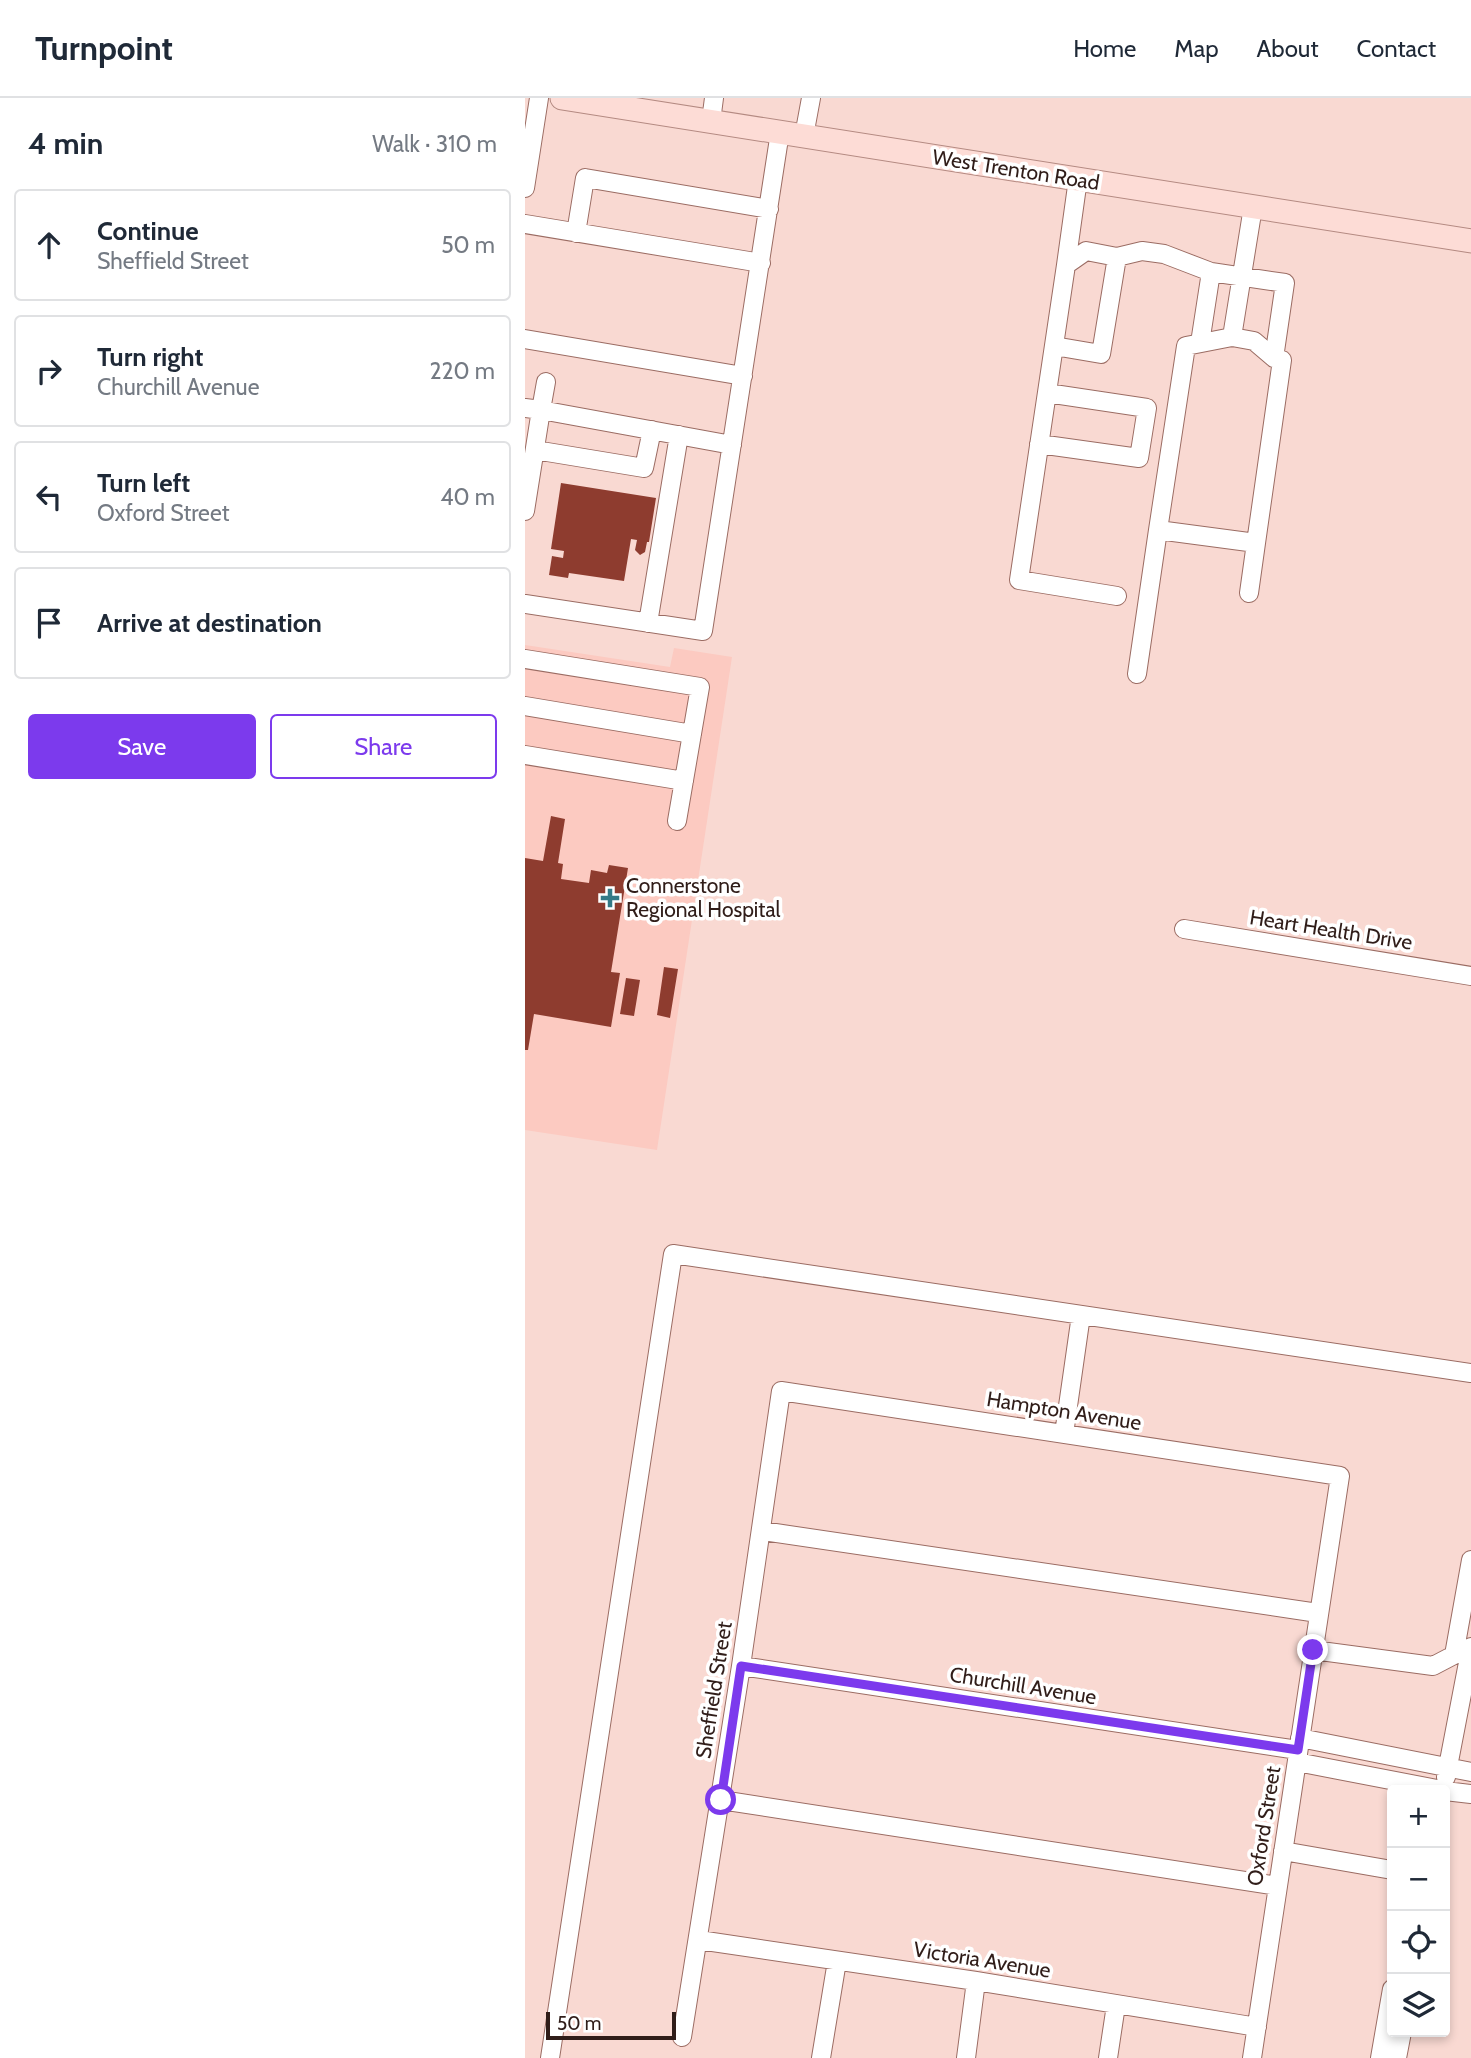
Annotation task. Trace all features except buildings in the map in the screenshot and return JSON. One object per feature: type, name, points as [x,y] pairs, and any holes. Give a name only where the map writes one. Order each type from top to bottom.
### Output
[{"type":"main road","name":"West Trenton Road","points":[[562,98],[669,106],[711,121],[1471,241]]},
{"type":"street","points":[[525,188],[539,98]]},
{"type":"street","points":[[711,121],[714,98]]},
{"type":"street","points":[[804,136],[811,98]]},
{"type":"street","points":[[525,604],[703,631],[780,132]]},
{"type":"street","points":[[576,233],[585,178],[769,209]]},
{"type":"street","points":[[1078,179],[1019,580],[1117,596]]},
{"type":"street","points":[[1232,337],[1253,207]]},
{"type":"street","points":[[525,224],[761,263]]},
{"type":"street","points":[[1066,265],[1086,251],[1117,257],[1142,251],[1164,254],[1211,272],[1285,283],[1274,358]]},
{"type":"street","points":[[1054,346],[1101,354],[1117,257]]},
{"type":"street","points":[[1199,343],[1211,272]]},
{"type":"street","points":[[1137,674],[1186,346],[1232,337],[1254,341],[1274,358],[1282,360],[1249,593]]},
{"type":"street","points":[[525,339],[743,376]]},
{"type":"street","points":[[525,512],[535,450],[533,409],[546,382]]},
{"type":"street","points":[[1039,443],[1139,458],[1147,408],[1047,393]]},
{"type":"street","points":[[533,409],[732,445]]},
{"type":"street","points":[[535,450],[645,468],[652,430]]},
{"type":"street","points":[[648,623],[679,435]]},
{"type":"street","points":[[1158,530],[1256,543]]},
{"type":"street","points":[[525,659],[700,687],[677,821]]},
{"type":"street","points":[[525,706],[692,734]]},
{"type":"street","points":[[525,755],[684,781]]},
{"type":"street","name":"Heart Health Drive","points":[[1184,929],[1471,976]]},
{"type":"street","points":[[550,2058],[673,1254],[1471,1373]]},
{"type":"street","points":[[1064,1434],[1081,1315]]},
{"type":"street","name":"Hampton Avenue","points":[[781,1391],[1340,1476]]},
{"type":"street","name":"Sheffield Street","points":[[682,2037],[721,1800],[781,1391]]},
{"type":"street","name":"Oxford Street","points":[[1252,2058],[1340,1476]]},
{"type":"street","points":[[762,1531],[1318,1613]]},
{"type":"street","points":[[1313,1650],[1433,1667],[1454,1655],[1471,1560]]},
{"type":"street","points":[[1444,1785],[1471,1647]]},
{"type":"street","name":"Churchill Avenue","points":[[741,1666],[1298,1750],[1471,1772]]},
{"type":"street","name":"Churchill Avenue","points":[[1298,1750],[1425,1785]]},
{"type":"street","name":"Churchill Avenue","points":[[1450,1791],[1471,1794]]},
{"type":"street","points":[[721,1800],[1278,1886]]},
{"type":"street","points":[[1283,1852],[1387,1869]]},
{"type":"street","name":"Victoria Avenue","points":[[699,1940],[976,1981],[1257,2027]]},
{"type":"street","points":[[821,2058],[837,1961]]},
{"type":"street","points":[[966,2058],[976,1981]]},
{"type":"street","points":[[1108,2058],[1116,2005]]},
{"type":"street","points":[[1380,2058],[1387,2018]]},
{"type":"street","points":[[1397,2058],[1401,2037]]},
{"type":"shaded area","name":"Connerstone Regional Hospital","points":[[525,645],[670,667],[674,648],[732,657],[657,1150],[525,1130]]},
{"type":"place","name":"Connerstone Regional Hospital","points":[[610,898]]},
{"type":"route","points":[[721,1800],[741,1666],[1298,1750],[1313,1650]]}]
